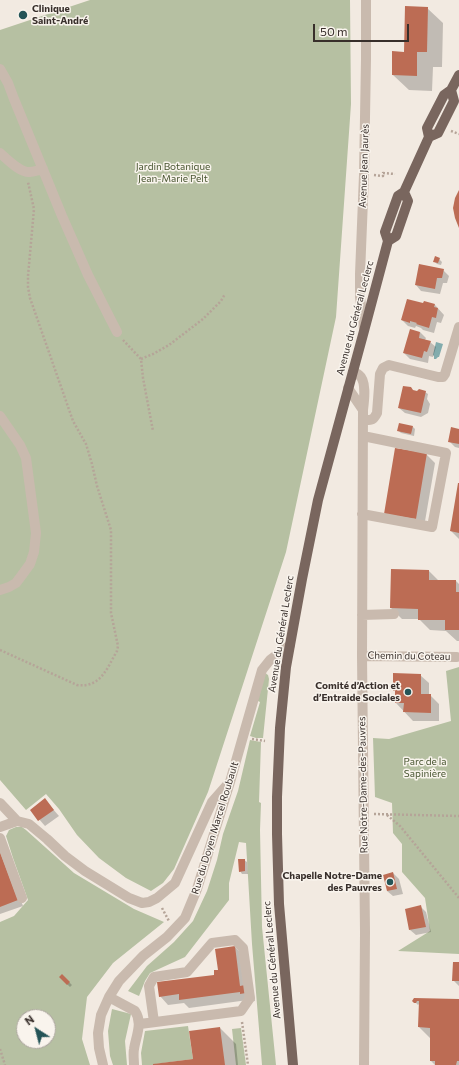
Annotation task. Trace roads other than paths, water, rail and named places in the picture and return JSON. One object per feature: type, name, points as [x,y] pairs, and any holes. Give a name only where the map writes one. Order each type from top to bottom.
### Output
[{"type":"main road","name":"Avenue du Général Leclerc","points":[[293,1065],[279,904],[277,834],[280,728],[286,667],[318,500],[388,241],[396,236],[408,201],[404,192],[429,136],[438,133],[454,101],[451,90],[459,75]]},
{"type":"street","name":"Avenue Jean Jaurès","points":[[364,331],[360,297],[360,274],[364,175],[366,0]]},
{"type":"street","points":[[0,69],[12,93],[88,275],[117,332]]},
{"type":"street","points":[[0,153],[26,172],[43,169]]},
{"type":"street","points":[[348,388],[363,415],[373,420],[377,413],[381,370],[385,366],[389,365],[443,377],[447,370],[459,327]]},
{"type":"street","name":"Rue Notre-Dame-des-Pauvres","points":[[353,372],[359,375],[362,380],[365,395],[363,415],[362,514],[365,932],[364,1065]]},
{"type":"street","points":[[0,590],[16,583],[30,564],[34,552],[36,533],[26,458],[20,445],[1,419]]},
{"type":"street","points":[[362,514],[432,527],[446,453],[363,436]]},
{"type":"street","points":[[362,615],[394,614]]},
{"type":"street","name":"Rue du Doyen Marcel Roubault","points":[[103,1065],[99,1048],[98,1033],[101,1015],[109,997],[119,981],[138,961],[167,938],[185,918],[197,889],[262,670],[270,660],[290,645]]},
{"type":"street","name":"Chemin du Coteau","points":[[362,656],[457,657]]},
{"type":"street","points":[[0,803],[17,821],[28,824],[85,871],[129,898],[142,903],[149,902],[157,898],[175,882],[212,802],[230,782]]},
{"type":"street","points":[[0,827],[17,821]]},
{"type":"street","points":[[0,838],[22,898]]},
{"type":"street","points":[[140,1024],[241,1011],[250,998],[243,948],[235,940],[212,943],[187,972],[154,977],[149,986],[154,1022]]},
{"type":"street","points":[[109,997],[135,1011],[137,1014],[140,1024],[134,1050],[134,1065]]},
{"type":"water","points":[[436,342],[443,344],[439,357],[434,359],[433,355]]},
{"type":"place","name":"Clinique Saint-André","points":[[23,15]]},
{"type":"place","name":"Comité d’Action et d’Entraide Sociales","points":[[408,692]]},
{"type":"place","name":"Chapelle Notre-Dame des Pauvres","points":[[390,882]]},
{"type":"park label","name":"Jardin Botanique Jean-Marie Pelt","points":[[173,172]]},
{"type":"park label","name":"Parc de la Sapinière","points":[[425,768]]}]
